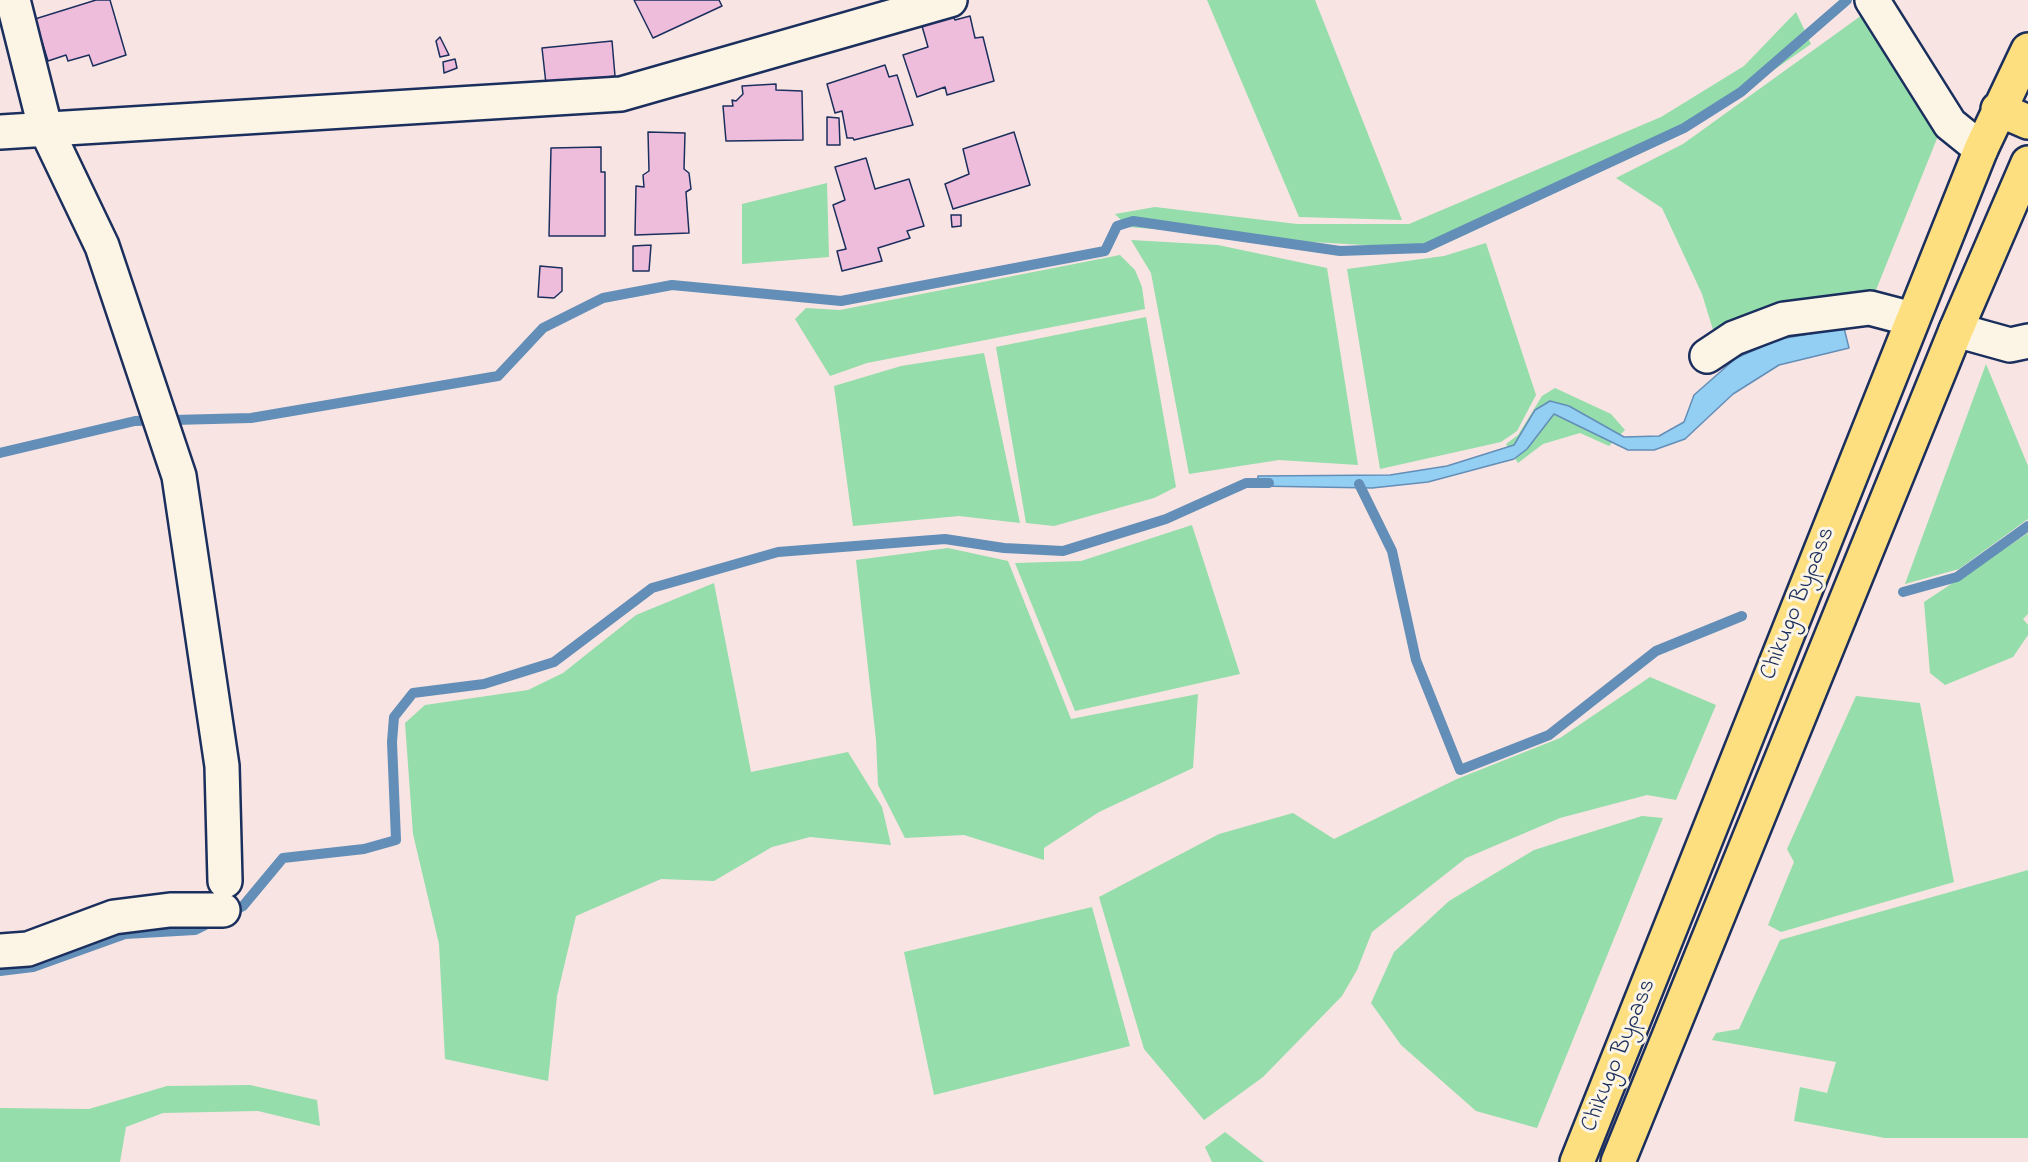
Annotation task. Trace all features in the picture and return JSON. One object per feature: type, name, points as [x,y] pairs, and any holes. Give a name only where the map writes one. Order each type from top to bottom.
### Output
[{"type":"highway","name":"Chikugo Bypass","points":[[1577,1162],[1912,319],[1998,109],[2028,50]]},
{"type":"highway","points":[[1998,109],[2028,122]]},
{"type":"highway","name":"Chikugo Bypass","points":[[1618,1162],[1956,330],[2028,163]]},
{"type":"street","points":[[0,951],[28,949],[114,917],[170,910],[224,896],[222,766],[178,476],[102,246],[45,127],[13,0]]},
{"type":"street","points":[[0,132],[45,127],[621,94],[950,0]]},
{"type":"street","points":[[1872,0],[1950,124],[1981,149]]},
{"type":"street","points":[[1707,356],[1734,338],[1784,319],[1870,308],[1912,319]]},
{"type":"street","points":[[1956,330],[2010,345],[2028,341]]},
{"type":"green space","points":[[1207,0],[1315,0],[1402,220],[1299,217]]},
{"type":"green space","points":[[1869,10],[1940,131],[1876,290],[1798,303],[1714,333],[1702,294],[1662,208],[1616,178],[1683,144]]},
{"type":"green space","points":[[1796,12],[1811,44],[1684,133],[1434,249],[1128,227],[1115,214],[1155,207],[1297,224],[1409,224],[1661,117],[1744,66]]},
{"type":"green space","points":[[827,183],[829,257],[742,264],[742,204]]},
{"type":"green space","points":[[1131,240],[1218,245],[1327,268],[1358,465],[1279,460],[1189,474],[1151,273]]},
{"type":"green space","points":[[1486,243],[1536,395],[1517,431],[1501,442],[1380,469],[1347,269],[1444,256]]},
{"type":"green space","points":[[1120,255],[1135,270],[1142,287],[1145,309],[867,363],[830,376],[795,319],[806,308],[840,310]]},
{"type":"green space","points":[[1146,317],[1176,487],[1154,498],[1054,526],[1026,523],[996,347]]},
{"type":"green space","points":[[984,353],[1020,523],[959,516],[853,526],[834,386],[901,366]]},
{"type":"green space","points":[[1986,364],[2028,466],[2028,519],[1959,569],[1905,584]]},
{"type":"green space","points":[[1555,388],[1611,414],[1625,430],[1609,446],[1580,433],[1543,444],[1518,463],[1506,444],[1518,435],[1542,396]]},
{"type":"green space","points":[[1192,525],[1240,674],[1075,711],[1015,563],[1081,561]]},
{"type":"green space","points":[[2028,533],[2028,614],[2023,619],[2028,625],[2028,635],[2013,657],[1945,685],[1930,673],[1924,602]]},
{"type":"green space","points":[[948,548],[1008,561],[1071,719],[1198,694],[1193,768],[1099,812],[1044,848],[1044,860],[964,835],[905,838],[878,785],[876,740],[856,560]]},
{"type":"green space","points":[[714,583],[751,772],[848,752],[882,807],[891,845],[810,837],[772,847],[714,881],[661,879],[576,916],[557,996],[548,1081],[445,1059],[439,944],[413,834],[405,723],[425,705],[528,690],[563,673],[636,615]]},
{"type":"green space","points":[[1650,677],[1716,705],[1676,800],[1647,795],[1560,818],[1466,858],[1372,932],[1357,970],[1342,996],[1263,1077],[1204,1120],[1144,1049],[1099,897],[1219,834],[1293,813],[1334,839],[1457,779],[1560,738]]},
{"type":"green space","points":[[1856,696],[1920,703],[1954,882],[1781,932],[1768,925],[1794,862],[1787,849]]},
{"type":"green space","points":[[1642,816],[1663,818],[1537,1128],[1476,1111],[1401,1045],[1371,1003],[1394,952],[1449,901],[1534,850]]},
{"type":"green space","points":[[2028,870],[2028,1138],[1885,1138],[1794,1121],[1800,1087],[1827,1093],[1836,1062],[1712,1040],[1716,1033],[1739,1029],[1780,940]]},
{"type":"green space","points":[[1092,907],[1130,1046],[934,1095],[904,952]]},
{"type":"green space","points":[[250,1085],[317,1100],[320,1126],[258,1111],[163,1113],[126,1127],[120,1162],[0,1162],[0,1108],[89,1109],[167,1086]]},
{"type":"green space","points":[[1225,1132],[1264,1162],[1212,1162],[1205,1147]]},
{"type":"water","points":[[1844,328],[1849,348],[1779,365],[1733,394],[1685,439],[1654,450],[1628,450],[1554,414],[1527,449],[1514,459],[1428,482],[1372,488],[1257,486],[1258,476],[1390,475],[1447,466],[1514,445],[1535,410],[1550,401],[1569,406],[1624,437],[1659,436],[1684,422],[1694,395],[1736,358],[1780,339]]},
{"type":"building","points":[[96,0],[110,0],[126,55],[93,66],[89,55],[68,61],[66,55],[48,61],[35,19]]},
{"type":"building","points":[[634,0],[719,0],[722,6],[653,38]]},
{"type":"building","points":[[953,16],[955,20],[970,16],[975,38],[983,37],[994,81],[947,95],[945,87],[917,97],[903,55],[928,47],[922,26]]},
{"type":"building","points":[[440,37],[449,55],[440,57],[436,41]]},
{"type":"building","points":[[612,41],[615,76],[546,84],[542,48]]},
{"type":"building","points":[[455,59],[457,68],[444,73],[443,62]]},
{"type":"building","points":[[885,65],[889,77],[897,75],[913,125],[854,140],[847,138],[842,111],[835,113],[827,84]]},
{"type":"building","points":[[776,84],[776,90],[802,91],[803,140],[726,141],[723,106],[733,106],[732,100],[736,101],[743,94],[742,86]]},
{"type":"building","points":[[827,117],[839,118],[840,145],[827,145]]},
{"type":"building","points":[[648,132],[685,133],[684,169],[689,173],[691,189],[686,192],[689,233],[635,235],[636,186],[644,187],[643,175],[649,171]]},
{"type":"building","points":[[1014,132],[1030,185],[953,209],[945,184],[969,174],[963,149]]},
{"type":"building","points":[[601,147],[601,172],[605,172],[605,236],[549,236],[551,148]]},
{"type":"building","points":[[866,158],[875,189],[909,179],[924,226],[907,231],[910,238],[878,248],[882,261],[842,271],[837,251],[846,249],[833,205],[845,200],[835,167]]},
{"type":"building","points":[[951,215],[961,215],[961,226],[952,227]]},
{"type":"building","points":[[651,245],[649,271],[633,271],[633,246]]},
{"type":"building","points":[[540,266],[562,268],[562,291],[554,298],[538,297]]},
{"type":"waterway","points":[[0,453],[135,421],[251,418],[498,376],[543,328],[603,298],[672,285],[841,301],[1105,251],[1117,226],[1133,221],[1340,251],[1425,248],[1684,128],[1741,92],[1847,0]]},
{"type":"waterway","points":[[227,914],[243,906],[283,858],[364,849],[396,840],[392,742],[394,717],[413,693],[484,684],[554,662],[652,588],[778,552],[945,539],[1004,548],[1063,551],[1166,519],[1246,483],[1269,483]]},
{"type":"waterway","points":[[1359,484],[1392,551],[1416,660],[1460,770],[1549,735],[1656,651],[1742,616]]},
{"type":"waterway","points":[[1903,592],[1957,577],[2028,526]]},
{"type":"waterway","points":[[0,971],[33,967],[125,934],[195,930],[213,921]]}]
